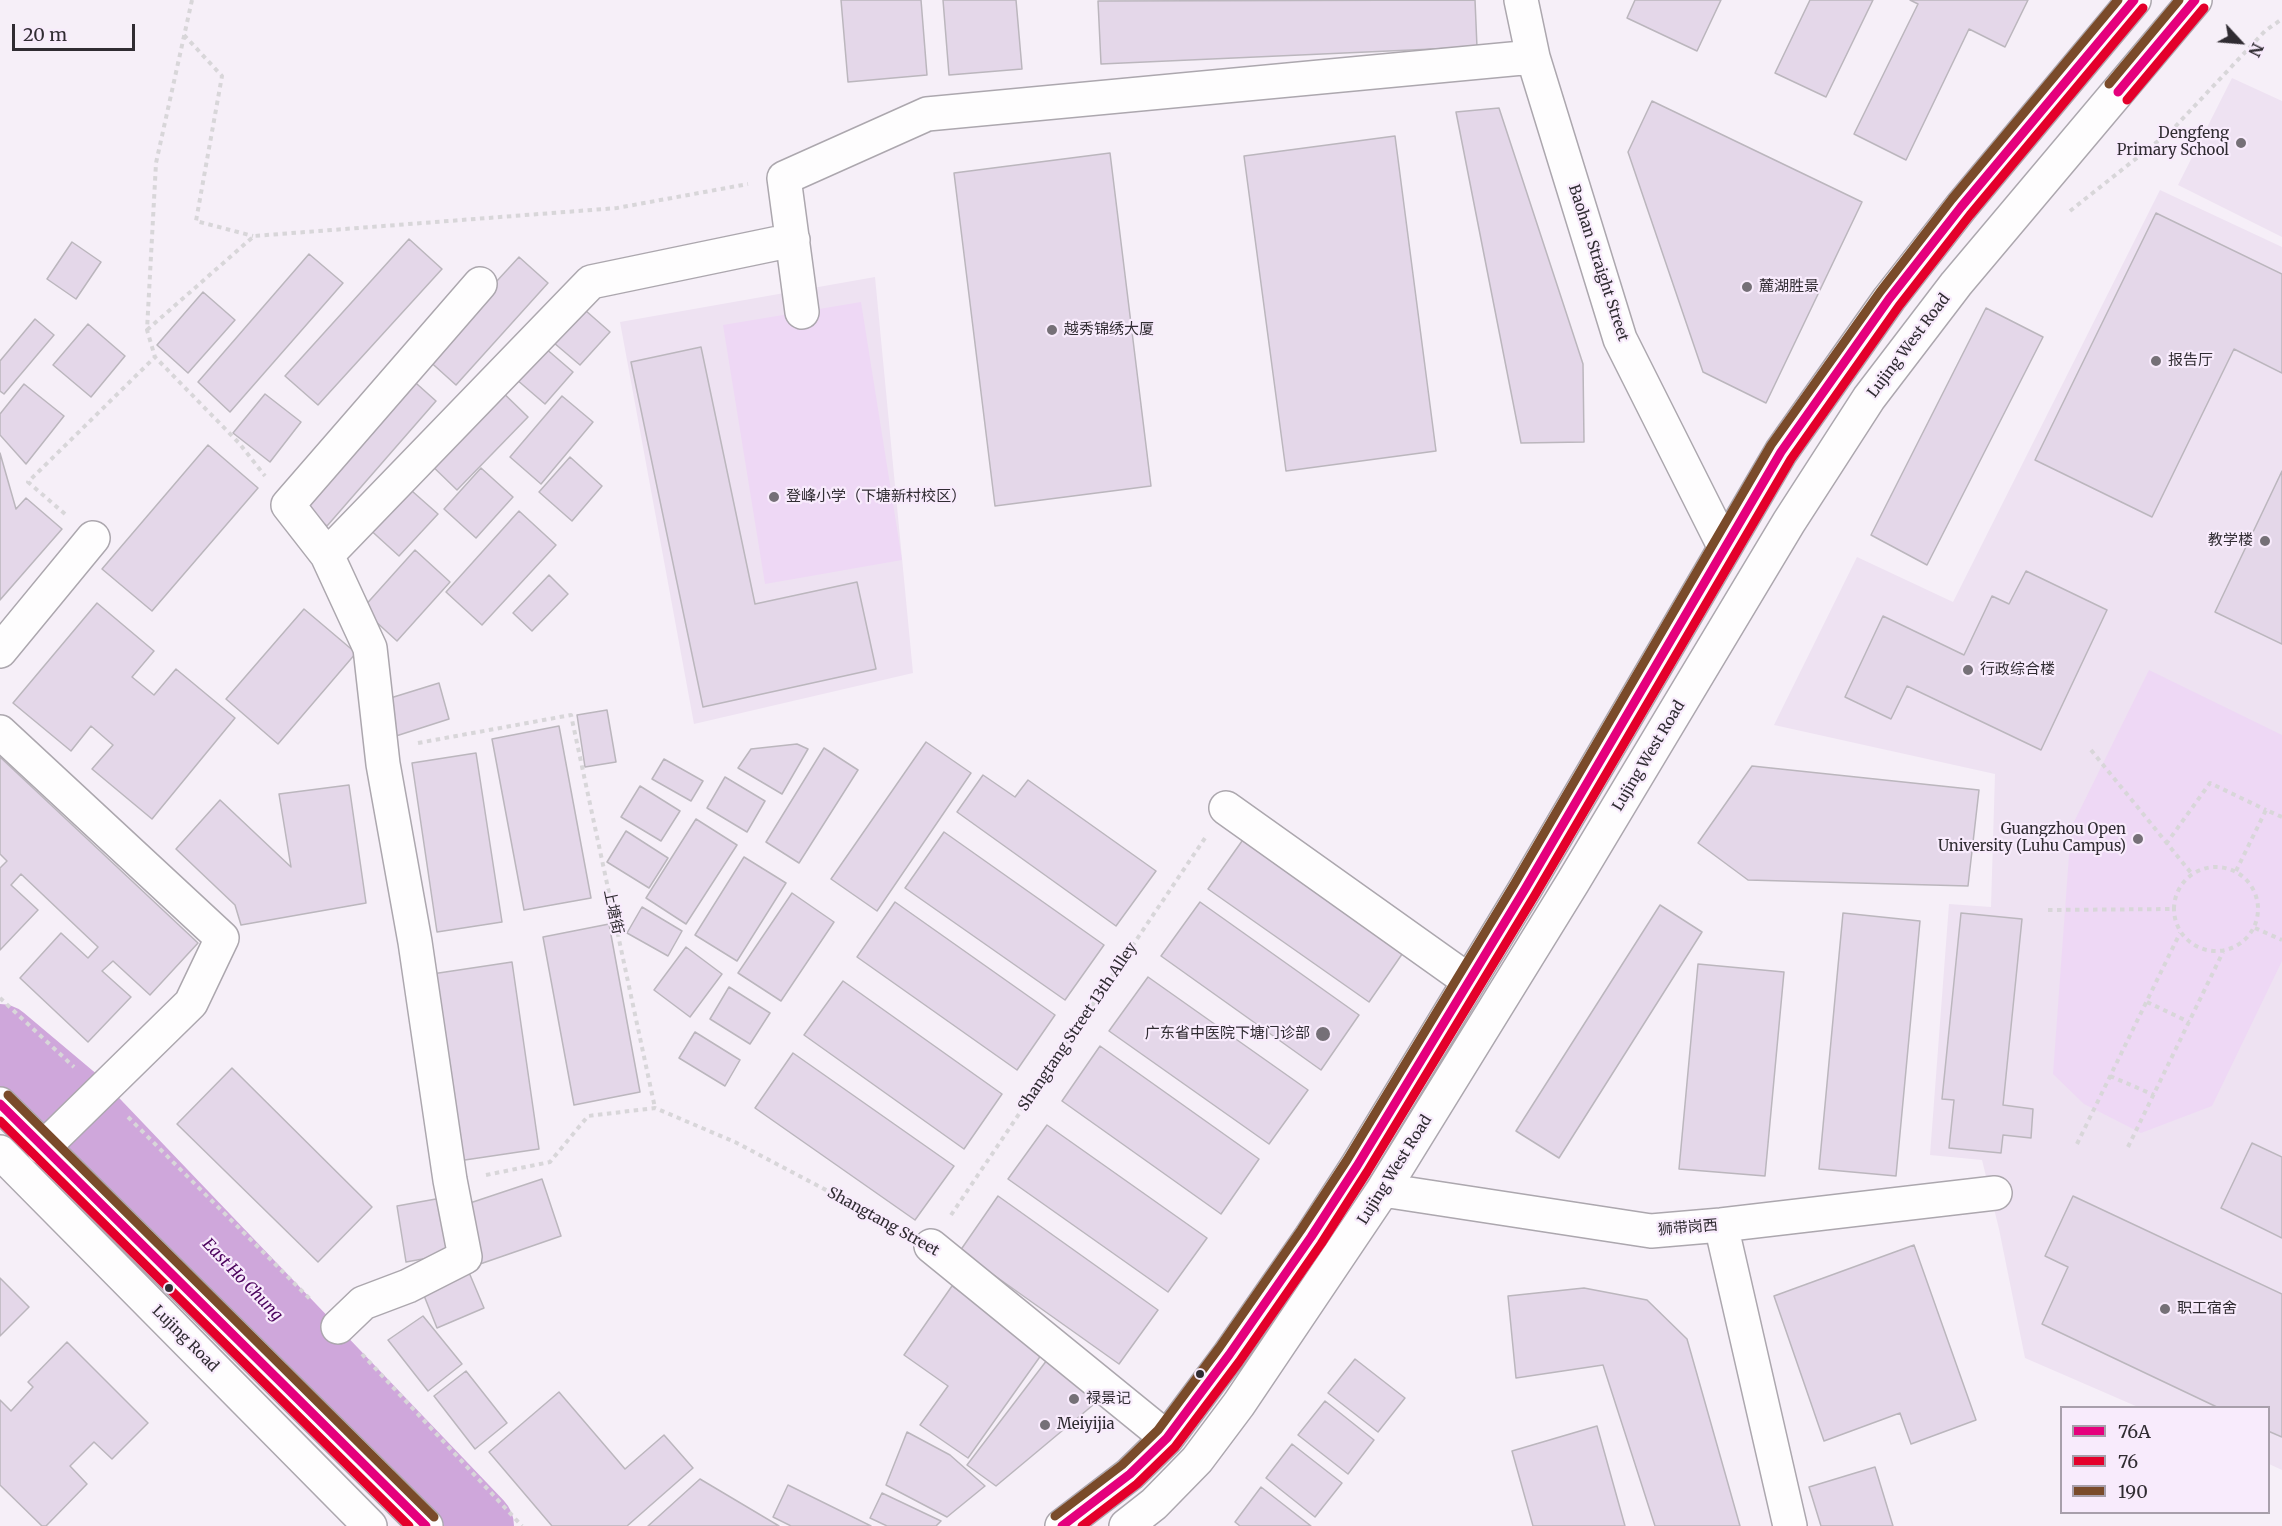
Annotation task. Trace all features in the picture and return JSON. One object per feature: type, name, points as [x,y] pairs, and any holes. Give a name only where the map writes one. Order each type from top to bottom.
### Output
[{"type":"street","name":"Baohan Straight Street","points":[[1521,0],[1533,57],[1620,339],[1724,546]]},
{"type":"street","points":[[1062,1526],[1130,1474],[1167,1438],[1224,1362],[1311,1237],[1469,981],[1781,452],[1888,299],[1961,207],[2134,0]]},
{"type":"street","name":"Lujing West Road","points":[[1126,1526],[1155,1504],[1197,1460],[1239,1404],[1383,1190],[1585,863],[1789,522],[1869,398],[1956,284],[2195,0]]},
{"type":"street","points":[[802,312],[784,178],[927,114],[1533,57]]},
{"type":"street","points":[[327,555],[591,282],[793,240]]},
{"type":"street","points":[[338,1327],[363,1303],[408,1286],[465,1257],[450,1180],[416,942],[382,751],[370,648],[327,555],[288,505],[480,284]]},
{"type":"street","points":[[0,651],[93,538]]},
{"type":"street","points":[[0,732],[222,938],[191,1003],[44,1148]]},
{"type":"street","points":[[1226,808],[1469,981]]},
{"type":"street","points":[[0,1104],[426,1526]]},
{"type":"street","name":"Lujing Road","points":[[0,1152],[370,1526]]},
{"type":"street","name":"狮带岗西","points":[[1383,1190],[1652,1231],[1995,1193]]},
{"type":"street","points":[[1721,1225],[1790,1526]]},
{"type":"street","name":"Shangtang Street","points":[[931,1246],[1167,1438]]},
{"type":"path","points":[[192,0],[156,163],[147,330],[154,357],[239,443],[288,505]]},
{"type":"path","points":[[2063,216],[2172,130],[2265,31],[2282,19]]},
{"type":"path","points":[[184,35],[222,76],[196,221],[254,236],[617,208],[784,178]]},
{"type":"path","points":[[147,330],[254,236]]},
{"type":"path","points":[[93,538],[28,482],[154,357]]},
{"type":"path","name":"上塘街","points":[[382,751],[571,715],[655,1108]]},
{"type":"path","points":[[2091,750],[2192,874]]},
{"type":"path","points":[[2166,844],[2210,783],[2282,817]]},
{"type":"path","name":"Shangtang Street 13th Alley","points":[[931,1246],[1226,808]]},
{"type":"path","points":[[2236,871],[2266,810]]},
{"type":"path","points":[[2219,867],[2236,871],[2251,884],[2257,897],[2258,913],[2255,928],[2246,940],[2223,952],[2200,949],[2187,940],[2177,928],[2173,909],[2175,895],[2185,880],[2201,869],[2219,867]]},
{"type":"path","points":[[2048,910],[2173,909]]},
{"type":"path","points":[[2255,928],[2282,940]]},
{"type":"path","points":[[2077,1144],[2181,932]]},
{"type":"path","points":[[2128,1146],[2223,952]]},
{"type":"path","points":[[0,998],[101,1091],[338,1327],[522,1526]]},
{"type":"path","points":[[2147,1002],[2189,1022]]},
{"type":"path","points":[[2110,1076],[2154,1095]]},
{"type":"path","points":[[450,1180],[495,1174],[550,1161],[588,1116],[655,1108]]},
{"type":"path","name":"Shangtang Street","points":[[655,1108],[735,1143],[931,1246]]},
{"type":"shaded area","name":"Dengfeng Primary School","points":[[2232,78],[2282,101],[2282,237],[2178,185]]},
{"type":"shaded area","name":"Guangzhou Open University (Luhu Campus)","points":[[2160,190],[2282,247],[2282,1470],[2270,1464],[2270,1406],[2136,1406],[2025,1358],[1999,1229],[1982,1160],[1930,1155],[1949,904],[1991,907],[1995,774],[1774,725],[1857,557],[1953,602]]},
{"type":"shaded area","name":"登峰小学（下塘新村校区）","points":[[875,277],[913,673],[694,724],[620,322]]},
{"type":"shaded area","points":[[861,302],[902,560],[765,584],[723,325]]},
{"type":"shaded area","points":[[2149,670],[2282,735],[2282,961],[2212,1106],[2141,1133],[2084,1104],[2053,1074],[2071,828]]},
{"type":"building","points":[[841,0],[921,0],[927,75],[848,82]]},
{"type":"building","points":[[943,0],[1016,0],[1022,69],[949,75]]},
{"type":"building","points":[[1475,0],[1477,47],[1101,64],[1098,1]]},
{"type":"building","points":[[1635,0],[1721,0],[1697,51],[1627,18]]},
{"type":"building","points":[[1810,0],[1873,0],[1826,97],[1775,73]]},
{"type":"building","points":[[1910,0],[2028,0],[2005,47],[1969,29],[1906,160],[1854,134],[1918,4]]},
{"type":"building","name":"麓湖胜景","points":[[1652,101],[1862,202],[1766,403],[1703,372],[1628,152]]},
{"type":"building","points":[[1499,108],[1583,364],[1584,442],[1521,443],[1456,112]]},
{"type":"building","points":[[1395,136],[1436,451],[1286,471],[1244,156]]},
{"type":"building","name":"越秀锦绣大厦","points":[[1110,153],[1151,486],[995,506],[954,173]]},
{"type":"building","name":"报告厅","points":[[2156,213],[2282,274],[2282,373],[2234,349],[2152,517],[2035,460]]},
{"type":"building","points":[[409,239],[442,269],[318,405],[285,376]]},
{"type":"building","points":[[72,242],[101,262],[76,299],[47,279]]},
{"type":"building","points":[[309,254],[343,283],[230,412],[198,382]]},
{"type":"building","points":[[519,257],[548,283],[456,385],[426,358]]},
{"type":"building","points":[[203,292],[235,320],[188,373],[157,345]]},
{"type":"building","points":[[577,303],[610,332],[580,365],[547,337]]},
{"type":"building","points":[[1986,308],[2043,337],[1927,565],[1871,535]]},
{"type":"building","points":[[35,319],[54,335],[4,394],[0,391],[0,361]]},
{"type":"building","points":[[88,324],[125,356],[91,397],[53,365]]},
{"type":"building","points":[[537,341],[573,372],[545,404],[509,373]]},
{"type":"building","points":[[701,347],[755,604],[857,582],[876,669],[703,707],[631,362]]},
{"type":"building","points":[[408,376],[436,401],[327,526],[299,502]]},
{"type":"building","points":[[493,383],[528,417],[457,490],[423,457]]},
{"type":"building","points":[[24,384],[64,416],[26,464],[0,435],[0,414]]},
{"type":"building","points":[[265,394],[301,422],[270,462],[233,433]]},
{"type":"building","points":[[562,396],[593,422],[541,484],[510,457]]},
{"type":"building","points":[[208,445],[258,488],[152,611],[102,569]]},
{"type":"building","points":[[0,453],[16,509],[26,498],[62,529],[0,600]]},
{"type":"building","points":[[570,457],[602,486],[572,521],[539,492]]},
{"type":"building","points":[[481,468],[513,497],[476,538],[444,509]]},
{"type":"building","name":"教学楼","points":[[2282,471],[2282,644],[2215,612]]},
{"type":"building","points":[[404,484],[438,514],[399,556],[366,526]]},
{"type":"building","points":[[519,511],[556,545],[482,625],[446,592]]},
{"type":"building","points":[[415,550],[450,582],[397,641],[362,609]]},
{"type":"building","name":"行政综合楼","points":[[2026,571],[2107,610],[2041,750],[1907,686],[1891,719],[1845,697],[1883,616],[1964,655],[1992,596],[2009,604]]},
{"type":"building","points":[[549,575],[568,594],[532,631],[513,613]]},
{"type":"building","points":[[97,603],[154,651],[132,677],[154,695],[176,669],[235,718],[152,819],[92,769],[113,745],[91,726],[71,751],[13,703]]},
{"type":"building","points":[[304,609],[356,653],[278,744],[226,699]]},
{"type":"building","points":[[439,683],[449,719],[396,736],[384,700]]},
{"type":"building","points":[[607,710],[616,762],[585,767],[577,715]]},
{"type":"building","points":[[559,726],[591,898],[524,910],[492,739]]},
{"type":"building","points":[[926,742],[971,773],[877,911],[831,879]]},
{"type":"building","points":[[797,744],[808,749],[782,794],[738,768],[751,749]]},
{"type":"building","points":[[824,748],[858,770],[799,863],[766,842]]},
{"type":"building","points":[[476,753],[502,922],[437,932],[412,763]]},
{"type":"building","points":[[0,757],[198,943],[150,995],[113,961],[102,971],[131,997],[88,1042],[20,978],[61,933],[88,958],[98,947],[21,874],[11,885],[38,910],[0,950],[0,868],[7,861],[0,854]]},
{"type":"building","points":[[664,759],[703,781],[691,801],[652,779]]},
{"type":"building","points":[[1752,766],[1979,790],[1968,886],[1748,880],[1698,843]]},
{"type":"building","points":[[983,775],[1015,797],[1028,780],[1156,871],[1116,926],[957,812]]},
{"type":"building","points":[[725,777],[765,801],[747,832],[707,808]]},
{"type":"building","points":[[349,785],[366,903],[241,925],[235,905],[176,849],[220,800],[291,867],[279,794]]},
{"type":"building","points":[[640,786],[680,811],[661,841],[621,817]]},
{"type":"building","points":[[696,819],[737,845],[686,924],[646,898]]},
{"type":"building","points":[[626,831],[668,858],[649,888],[607,862]]},
{"type":"building","points":[[944,832],[1104,945],[1065,1000],[905,888]]},
{"type":"building","points":[[1247,834],[1407,947],[1369,1002],[1208,889]]},
{"type":"building","points":[[744,857],[786,883],[737,961],[695,935]]},
{"type":"building","points":[[792,893],[834,922],[781,1001],[738,973]]},
{"type":"building","points":[[895,902],[1055,1015],[1017,1070],[857,957]]},
{"type":"building","points":[[1200,902],[1359,1015],[1321,1070],[1161,956]]},
{"type":"building","points":[[1660,905],[1702,932],[1559,1158],[1516,1131]]},
{"type":"building","points":[[642,907],[682,931],[668,956],[627,933]]},
{"type":"building","points":[[1843,913],[1920,921],[1896,1176],[1819,1169]]},
{"type":"building","points":[[1961,913],[2022,919],[2003,1105],[2033,1109],[2031,1138],[2003,1135],[2001,1153],[1949,1148],[1954,1100],[1942,1099]]},
{"type":"building","points":[[609,924],[640,1092],[574,1105],[543,937]]},
{"type":"building","points":[[686,947],[722,974],[690,1017],[654,990]]},
{"type":"building","points":[[512,962],[539,1149],[458,1161],[432,974]]},
{"type":"building","points":[[1698,964],[1784,972],[1765,1176],[1679,1169]]},
{"type":"building","points":[[1148,977],[1308,1090],[1269,1144],[1109,1031]]},
{"type":"building","points":[[843,981],[1002,1094],[964,1149],[804,1035]]},
{"type":"building","points":[[729,987],[770,1013],[750,1044],[710,1019]]},
{"type":"building","points":[[695,1032],[740,1060],[725,1086],[679,1058]]},
{"type":"building","points":[[1100,1046],[1259,1159],[1221,1214],[1062,1101]]},
{"type":"building","points":[[793,1053],[954,1166],[915,1220],[755,1108]]},
{"type":"building","points":[[232,1068],[372,1207],[318,1262],[177,1124]]},
{"type":"building","points":[[1047,1125],[1207,1238],[1168,1292],[1008,1179]]},
{"type":"building","points":[[2252,1143],[2282,1157],[2282,1238],[2221,1208]]},
{"type":"building","points":[[542,1179],[561,1236],[480,1264],[461,1206]]},
{"type":"building","points":[[998,1196],[1158,1310],[1119,1364],[960,1251]]},
{"type":"building","name":"职工宿舍","points":[[2073,1196],[2282,1294],[2282,1437],[2270,1432],[2270,1406],[2215,1406],[2042,1324],[2068,1267],[2045,1256]]},
{"type":"building","points":[[447,1197],[456,1253],[406,1262],[397,1206]]},
{"type":"building","points":[[1914,1245],[1976,1420],[1911,1444],[1900,1413],[1824,1441],[1774,1296]]},
{"type":"building","points":[[465,1263],[484,1308],[437,1328],[419,1283]]},
{"type":"building","points":[[0,1278],[29,1307],[0,1336]]},
{"type":"building","points":[[952,1286],[1044,1351],[968,1458],[920,1425],[948,1386],[904,1355]]},
{"type":"building","points":[[1584,1288],[1647,1300],[1687,1339],[1740,1526],[1655,1526],[1603,1365],[1516,1378],[1508,1296]]},
{"type":"building","points":[[423,1316],[462,1364],[428,1391],[388,1340]]},
{"type":"building","points":[[67,1342],[148,1423],[112,1459],[94,1442],[70,1466],[87,1484],[46,1526],[42,1526],[0,1485],[0,1400],[11,1411],[33,1387],[28,1382]]},
{"type":"building","points":[[1355,1359],[1405,1398],[1378,1432],[1328,1393]]},
{"type":"building","points":[[1047,1360],[1099,1400],[996,1486],[967,1465]]},
{"type":"building","points":[[466,1371],[507,1423],[475,1449],[434,1396]]},
{"type":"building","points":[[559,1392],[625,1469],[664,1435],[693,1468],[627,1526],[552,1526],[489,1452]]},
{"type":"building","points":[[1325,1401],[1374,1440],[1348,1474],[1298,1435]]},
{"type":"building","points":[[1597,1426],[1625,1526],[1533,1526],[1512,1451]]},
{"type":"building","points":[[907,1432],[950,1455],[985,1486],[947,1517],[886,1485]]},
{"type":"building","points":[[1292,1444],[1342,1483],[1315,1517],[1266,1478]]},
{"type":"building","points":[[1875,1467],[1893,1526],[1821,1526],[1809,1487]]},
{"type":"building","points":[[700,1479],[779,1526],[648,1526]]},
{"type":"building","points":[[788,1485],[871,1526],[791,1526],[773,1517]]},
{"type":"building","points":[[1261,1487],[1311,1526],[1240,1526],[1235,1522]]},
{"type":"building","points":[[882,1493],[941,1521],[936,1526],[887,1526],[870,1518]]},
{"type":"waterway","name":"East Ho Chung","points":[[0,1041],[69,1099],[477,1526]]},
{"type":"transit line","name":"190","points":[[1055,1516],[1122,1465],[1158,1430],[1219,1348],[1347,1160],[1515,883],[1771,445],[1880,292],[1952,199],[2118,0]]},
{"type":"transit line","name":"76A","points":[[1062,1526],[1130,1474],[1167,1438],[1229,1355],[1357,1166],[1525,889],[1781,452],[1889,299],[1961,207],[2134,0]]},
{"type":"transit line","name":"190","points":[[2109,84],[2179,0]]},
{"type":"transit line","name":"76A","points":[[2118,92],[2195,0]]},
{"type":"transit line","name":"76","points":[[1082,1526],[1137,1484],[1175,1447],[1239,1362],[1321,1244],[1367,1172],[1535,895],[1791,459],[1899,306],[1970,215],[2143,8]]},
{"type":"transit line","name":"76","points":[[2127,100],[2204,8]]},
{"type":"transit line","name":"190","points":[[8,1095],[434,1517]]},
{"type":"transit line","name":"76A","points":[[0,1104],[426,1526]]},
{"type":"transit line","name":"76","points":[[0,1121],[409,1526]]},
{"type":"place","name":"Dengfeng Primary School","points":[[2241,143]]},
{"type":"place","name":"麓湖胜景","points":[[1747,287]]},
{"type":"place","name":"越秀锦绣大厦","points":[[1052,330]]},
{"type":"place","name":"报告厅","points":[[2156,361]]},
{"type":"place","name":"登峰小学（下塘新村校区）","points":[[774,497]]},
{"type":"place","name":"教学楼","points":[[2265,541]]},
{"type":"place","name":"行政综合楼","points":[[1968,670]]},
{"type":"place","name":"Guangzhou Open University (Luhu Campus)","points":[[2138,839]]},
{"type":"place","name":"广东省中医院下塘门诊部","points":[[1323,1034]]},
{"type":"place","name":"职工宿舍","points":[[2165,1309]]},
{"type":"place","name":"禄景记","points":[[1074,1399]]},
{"type":"place","name":"Meiyijia","points":[[1045,1425]]}]
